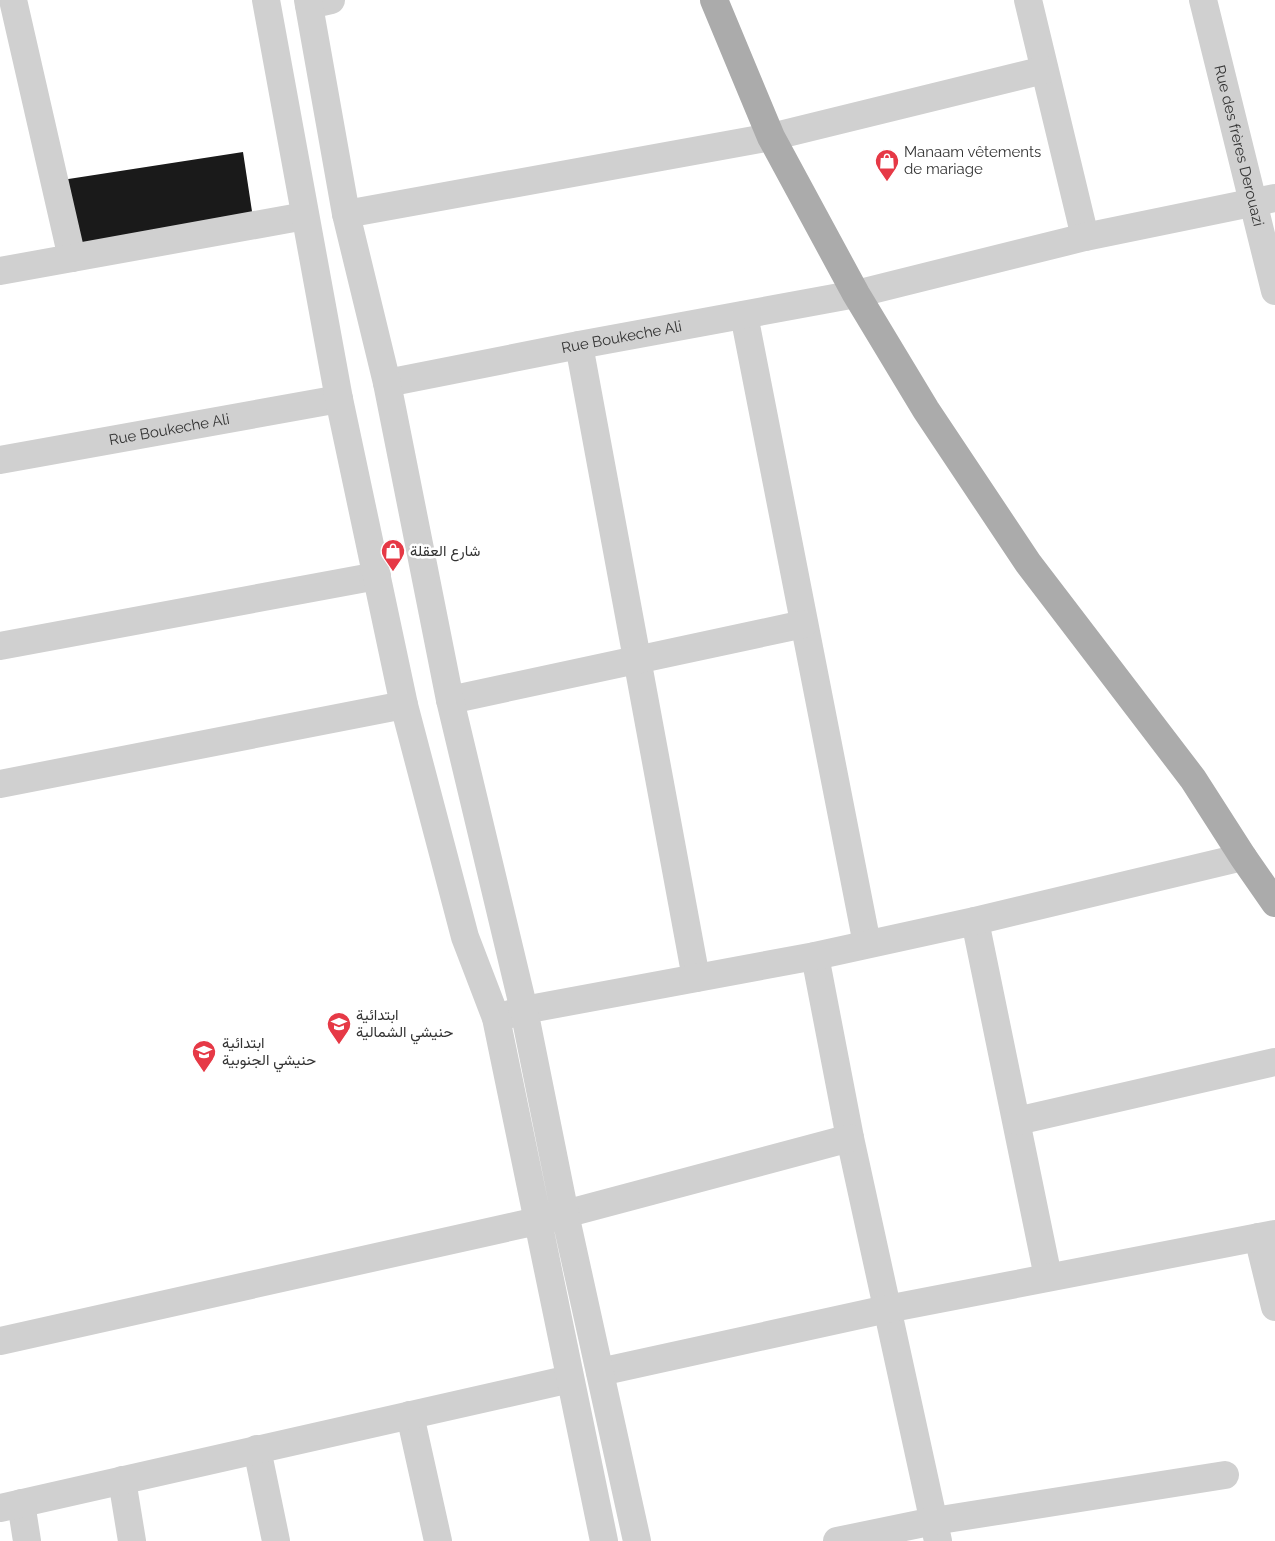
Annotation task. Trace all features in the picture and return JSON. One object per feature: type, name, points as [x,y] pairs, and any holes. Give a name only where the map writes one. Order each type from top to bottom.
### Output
[{"type":"main road","points":[[714,0],[771,137],[856,294],[926,410],[1028,563],[1193,779],[1242,857],[1275,903]]},
{"type":"street","points":[[13,0],[72,258]]},
{"type":"street","points":[[266,0],[339,398],[404,705],[465,937],[496,1018],[604,1541]]},
{"type":"street","points":[[1028,0],[1085,237]]},
{"type":"street","name":"Rue des frères Derouazi","points":[[1203,0],[1264,201],[1275,292]]},
{"type":"street","points":[[316,2],[346,214],[387,383],[450,700],[524,1010],[565,1214],[637,1541]]},
{"type":"street","points":[[346,214],[771,137],[1044,70]]},
{"type":"street","name":"Rue Boukeche Ali","points":[[387,383],[579,345],[856,294],[1085,237],[1264,201]]},
{"type":"street","points":[[0,271],[305,216]]},
{"type":"street","points":[[744,315],[867,944]]},
{"type":"street","points":[[579,345],[696,978]]},
{"type":"street","name":"Rue Boukeche Ali","points":[[0,460],[339,398]]},
{"type":"street","points":[[0,646],[377,576]]},
{"type":"street","points":[[450,700],[804,624]]},
{"type":"street","points":[[0,784],[404,705]]},
{"type":"street","points":[[496,1018],[524,1010],[815,956],[975,921],[1242,857]]},
{"type":"street","points":[[975,921],[1048,1276]]},
{"type":"street","points":[[815,956],[850,1138],[936,1531]]},
{"type":"street","points":[[1017,1121],[1275,1062]]},
{"type":"street","points":[[0,1341],[537,1222],[850,1138]]},
{"type":"street","points":[[600,1372],[1048,1276],[1266,1235],[1275,1308]]},
{"type":"street","points":[[28,1541],[11,1505],[570,1378]]},
{"type":"street","points":[[410,1415],[438,1541]]},
{"type":"street","points":[[257,1449],[276,1541]]},
{"type":"street","points":[[836,1541],[936,1531],[1225,1475]]},
{"type":"street","points":[[122,1480],[132,1541]]},
{"type":"building","points":[[243,152],[253,218],[75,249],[62,180]]},
{"type":"place","name":"Manaam vêtements de mariage","points":[[887,182]]},
{"type":"place","name":"شارع العقلة","points":[[393,572]]},
{"type":"place","name":"ابتدائية حنيشي الشمالية","points":[[339,1045]]},
{"type":"place","name":"ابتدائية حنيشي الجنوبية","points":[[204,1073]]}]
